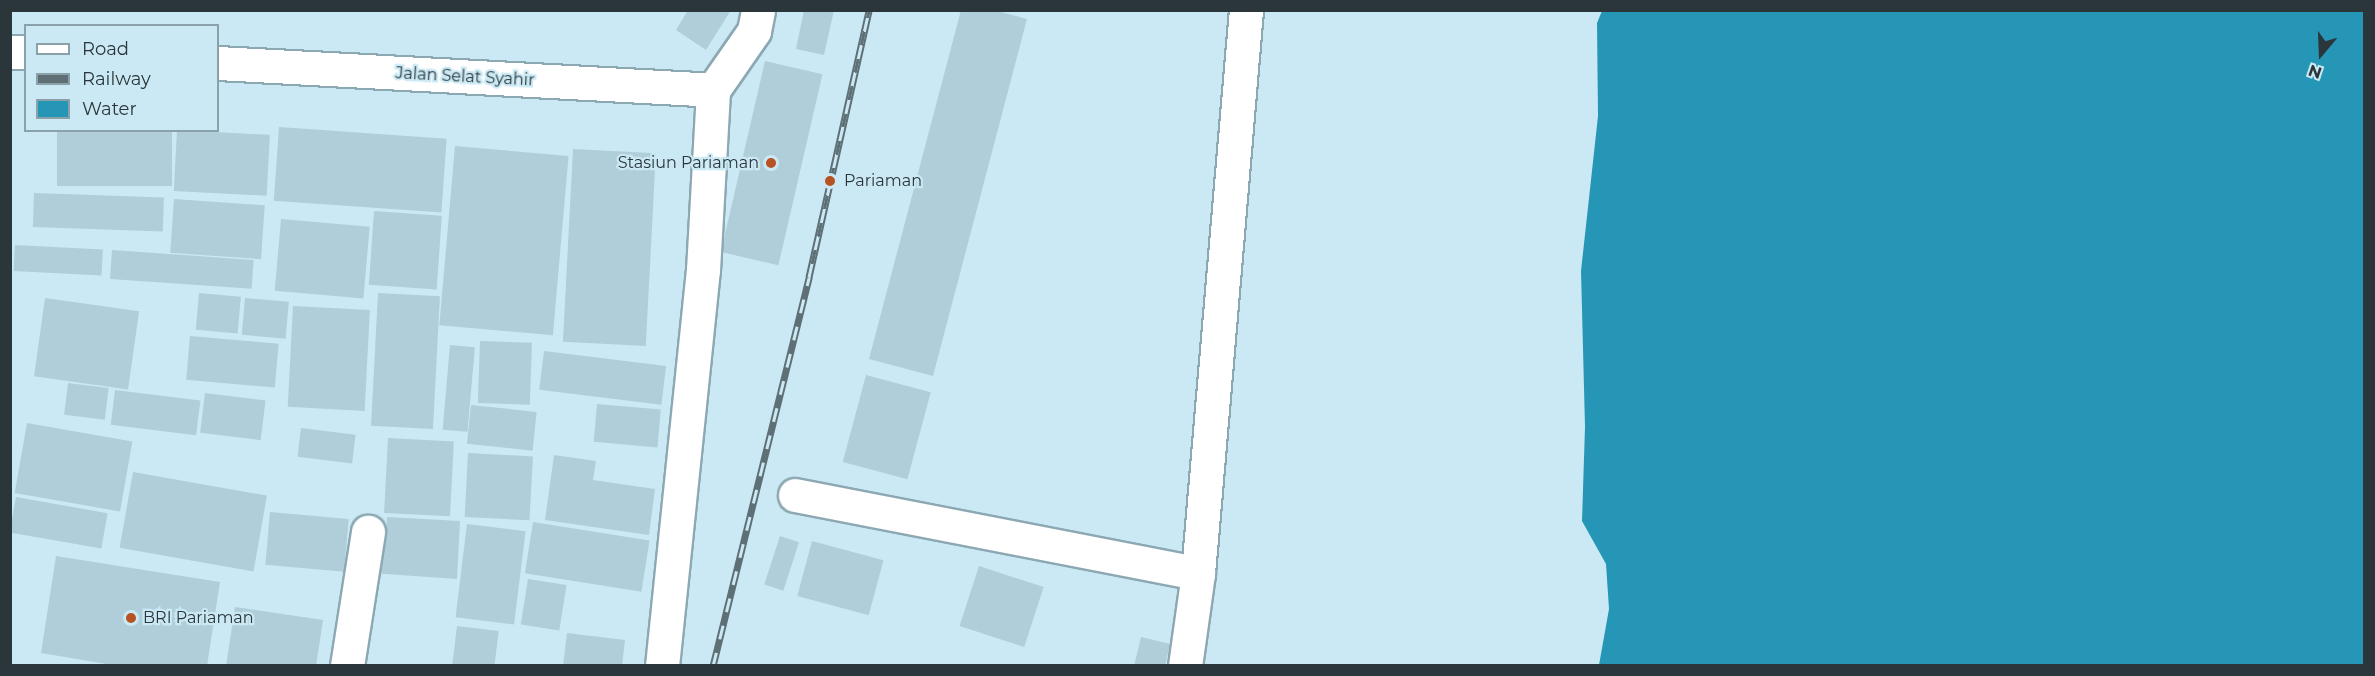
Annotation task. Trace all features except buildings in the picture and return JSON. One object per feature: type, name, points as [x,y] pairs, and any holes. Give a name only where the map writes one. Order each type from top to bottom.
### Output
[{"type":"street","points":[[662,666],[704,270],[713,90],[754,31],[758,10]]},
{"type":"street","points":[[1185,666],[1198,573],[1246,10]]},
{"type":"street","name":"Jalan Selat Syahir","points":[[219,63],[713,90]]},
{"type":"street","points":[[795,495],[1198,573]]},
{"type":"street","points":[[347,666],[368,532]]},
{"type":"water","points":[[1602,11],[2364,11],[2364,665],[1599,665],[1609,609],[1606,564],[1582,521],[1585,427],[1581,271],[1598,116],[1597,23]]},
{"type":"railway","points":[[713,666],[809,277],[869,10]]},
{"type":"place","name":"Stasiun Pariaman","points":[[771,163]]},
{"type":"place","name":"Pariaman","points":[[830,181]]},
{"type":"place","name":"BRI Pariaman","points":[[131,618]]}]
